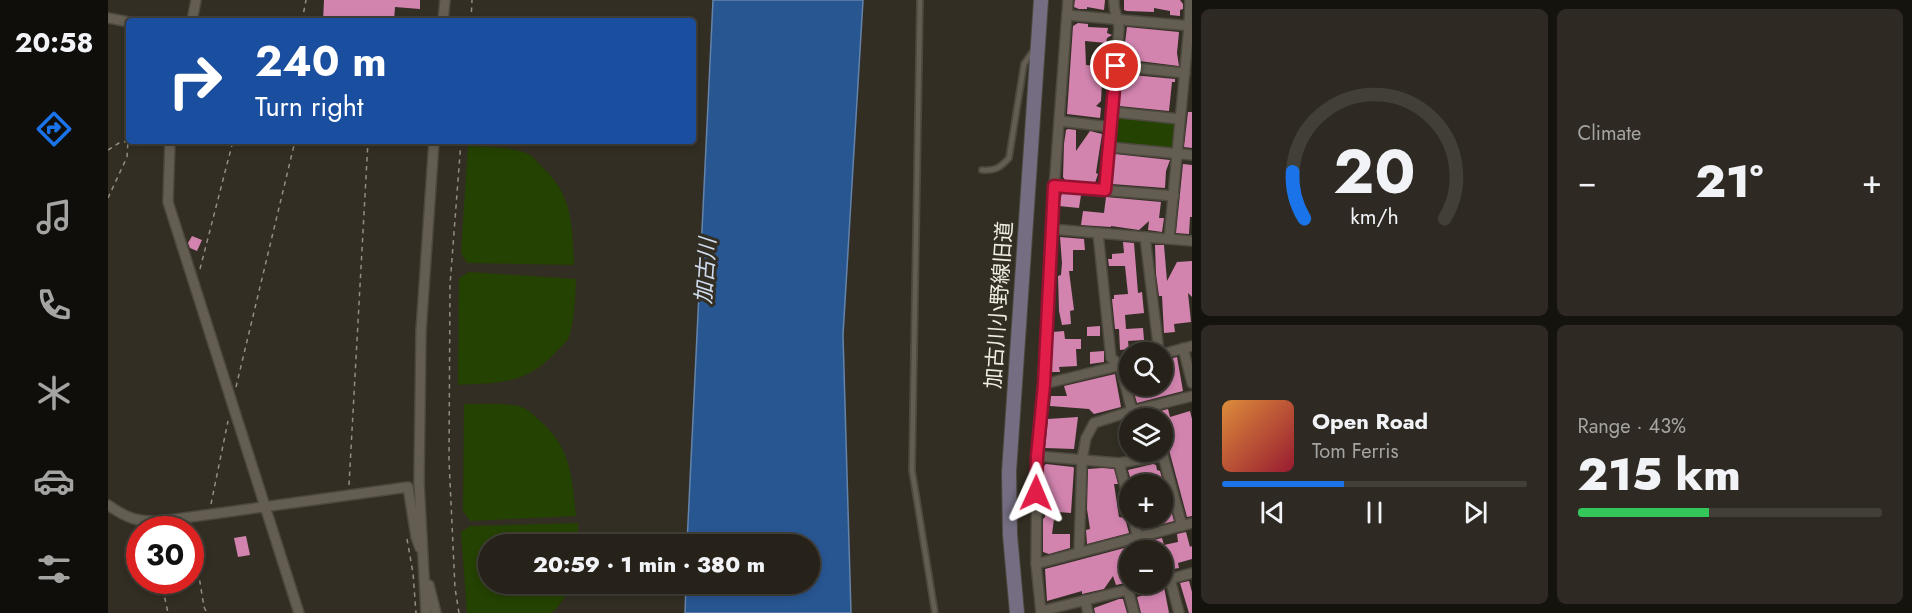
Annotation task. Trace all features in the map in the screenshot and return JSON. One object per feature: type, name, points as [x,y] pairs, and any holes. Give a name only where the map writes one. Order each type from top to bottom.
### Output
[{"type":"street","points":[[193,18],[196,0]]},
{"type":"street","points":[[443,18],[445,0]]},
{"type":"street","name":"加古川小野線旧道","points":[[1017,613],[1010,535],[1009,472],[1041,0]]},
{"type":"street","points":[[1068,0],[1051,229],[1044,384],[1037,456],[1036,564],[1041,612],[1119,592]]},
{"type":"street","points":[[1105,190],[1119,19],[1114,9],[1114,0]]},
{"type":"street","points":[[1169,239],[1191,26],[1190,0]]},
{"type":"street","points":[[1067,15],[1191,26]]},
{"type":"street","points":[[108,18],[126,21]]},
{"type":"street","points":[[1116,66],[1185,73]]},
{"type":"street","points":[[1113,112],[1180,119]]},
{"type":"street","points":[[1060,121],[1110,127]]},
{"type":"street","points":[[170,144],[168,202],[299,613]]},
{"type":"street","points":[[426,613],[419,482],[421,331],[434,144]]},
{"type":"street","points":[[1108,147],[1192,155]]},
{"type":"street","points":[[1054,186],[1174,196]]},
{"type":"street","points":[[1051,229],[1192,241]]},
{"type":"street","points":[[1098,232],[1111,358],[1119,361]]},
{"type":"street","points":[[1145,237],[1159,342]]},
{"type":"street","points":[[1187,347],[1192,383]]},
{"type":"street","points":[[1044,384],[1119,365]]},
{"type":"street","points":[[1146,408],[1192,396]]},
{"type":"street","points":[[1079,552],[1082,459],[1086,438],[1094,423],[1119,415]]},
{"type":"street","points":[[1037,456],[1124,462]]},
{"type":"street","points":[[1036,564],[1187,525],[1166,462]]},
{"type":"street","points":[[1119,463],[1122,474]]},
{"type":"street","points":[[196,516],[408,487],[416,537],[424,560],[436,613]]},
{"type":"street","points":[[108,505],[126,517]]},
{"type":"street","points":[[1135,528],[1138,538]]},
{"type":"street","points":[[1173,578],[1192,573]]},
{"type":"street","points":[[1129,594],[1134,613]]},
{"type":"street","points":[[1172,594],[1179,613]]},
{"type":"street","points":[[1085,600],[1088,613]]},
{"type":"lane","points":[[920,0],[912,470],[934,613]]},
{"type":"lane","points":[[982,170],[993,171],[1001,167],[1009,158],[1024,64],[1038,44]]},
{"type":"path","points":[[303,18],[306,0]]},
{"type":"path","points":[[471,18],[472,0]]},
{"type":"path","points":[[108,150],[126,143]]},
{"type":"path","points":[[108,198],[127,157],[129,144]]},
{"type":"path","points":[[195,288],[232,144]]},
{"type":"path","points":[[209,514],[232,404],[294,144]]},
{"type":"path","points":[[348,495],[368,144]]},
{"type":"path","points":[[459,613],[455,588],[449,460],[450,285],[461,144]]},
{"type":"path","points":[[407,539],[413,573],[416,613]]},
{"type":"path","points":[[164,594],[168,613]]},
{"type":"path","points":[[202,594],[207,613]]},
{"type":"green space","points":[[1121,114],[1176,120],[1177,145],[1172,149],[1118,143],[1114,138],[1114,122]]},
{"type":"green space","points":[[468,146],[515,150],[528,154],[552,178],[560,188],[569,212],[574,265],[467,263],[461,253]]},
{"type":"green space","points":[[469,272],[576,279],[573,317],[567,341],[534,371],[523,376],[486,384],[458,385],[459,278]]},
{"type":"green space","points":[[464,404],[518,406],[528,410],[550,430],[564,452],[568,464],[576,516],[470,521],[463,511]]},
{"type":"green space","points":[[578,523],[578,534],[478,534],[478,594],[567,594],[555,610],[551,613],[467,613],[461,532],[470,526]]},
{"type":"water","name":"加古川","points":[[713,0],[863,0],[843,335],[851,613],[685,613],[686,594],[820,594],[820,534],[687,534]]},
{"type":"building","points":[[324,0],[420,0],[420,9],[395,7],[394,18],[323,18]]},
{"type":"building","points":[[1075,0],[1105,0],[1104,10],[1087,7],[1087,9],[1079,9],[1074,7]]},
{"type":"building","points":[[1124,0],[1180,0],[1183,9],[1180,10],[1180,16],[1170,15],[1170,11],[1154,8],[1154,12],[1127,11],[1124,10]]},
{"type":"building","points":[[1078,23],[1088,24],[1088,27],[1108,28],[1107,33],[1112,35],[1107,38],[1106,43],[1085,41],[1086,65],[1106,67],[1101,101],[1096,106],[1101,108],[1100,118],[1067,114],[1073,26]]},
{"type":"building","points":[[1127,27],[1179,32],[1177,53],[1179,66],[1123,59]]},
{"type":"building","points":[[1122,74],[1175,79],[1175,82],[1172,82],[1169,111],[1119,106]]},
{"type":"building","points":[[1188,112],[1192,112],[1192,148],[1184,147]]},
{"type":"building","points":[[1068,129],[1076,130],[1076,151],[1090,131],[1102,134],[1095,183],[1065,180],[1063,177],[1064,144]]},
{"type":"building","points":[[1115,154],[1170,160],[1166,171],[1165,188],[1112,184]]},
{"type":"building","points":[[1183,164],[1192,165],[1192,217],[1190,217],[1189,234],[1176,233]]},
{"type":"building","points":[[1062,193],[1081,195],[1079,208],[1059,206]]},
{"type":"building","points":[[1106,197],[1161,202],[1159,218],[1164,218],[1162,232],[1148,230],[1149,221],[1139,230],[1081,225],[1083,211],[1104,213]]},
{"type":"building","points":[[192,236],[202,240],[197,251],[190,248],[188,243]]},
{"type":"building","points":[[1060,237],[1084,239],[1085,250],[1073,250],[1073,271],[1069,271],[1074,310],[1070,311],[1071,324],[1062,325],[1059,311],[1058,276],[1061,275],[1062,263]]},
{"type":"building","points":[[1123,242],[1134,243],[1138,293],[1142,292],[1144,313],[1125,315],[1126,329],[1143,328],[1144,340],[1120,342],[1119,329],[1115,329],[1112,299],[1114,295],[1128,294],[1125,266],[1109,266],[1108,259],[1112,259],[1112,254],[1124,253]]},
{"type":"building","points":[[1155,245],[1164,245],[1167,281],[1177,262],[1192,261],[1192,297],[1188,293],[1191,322],[1174,324],[1175,332],[1164,333],[1162,296],[1159,296],[1156,274]]},
{"type":"building","points":[[1100,326],[1100,336],[1087,336],[1087,327]]},
{"type":"building","points":[[1064,331],[1065,339],[1081,339],[1081,349],[1076,349],[1077,366],[1059,367],[1060,372],[1051,372],[1053,332]]},
{"type":"building","points":[[1104,351],[1104,362],[1090,364],[1090,352]]},
{"type":"building","points":[[1177,357],[1183,391],[1173,394],[1173,358]]},
{"type":"building","points":[[1115,374],[1121,407],[1094,414],[1089,409],[1050,406],[1051,396],[1067,396],[1064,386]]},
{"type":"building","points":[[1135,396],[1164,396],[1137,403]]},
{"type":"building","points":[[1190,411],[1192,419],[1192,516],[1187,517],[1172,462],[1173,416]]},
{"type":"building","points":[[1078,417],[1074,449],[1045,448],[1048,419]]},
{"type":"building","points":[[1046,464],[1074,468],[1071,513],[1058,512],[1058,517],[1054,519],[1052,534],[1070,534],[1070,548],[1049,554],[1043,552],[1043,519],[1047,499],[1043,498],[1044,466]]},
{"type":"building","points":[[1153,464],[1161,474],[1129,474],[1128,470]]},
{"type":"building","points":[[1088,469],[1114,469],[1118,484],[1114,484],[1119,528],[1128,528],[1129,533],[1087,544],[1086,530],[1090,529],[1087,509]]},
{"type":"building","points":[[1186,532],[1190,547],[1192,546],[1192,559],[1178,563],[1179,568],[1173,569],[1173,543],[1178,542],[1177,534]]},
{"type":"building","points":[[246,536],[250,555],[238,557],[234,538]]},
{"type":"building","points":[[1119,549],[1119,584],[1116,585],[1113,576],[1104,589],[1082,594],[1082,591],[1047,601],[1045,569]]},
{"type":"building","points":[[1189,581],[1192,592],[1192,613],[1189,613],[1180,583]]},
{"type":"building","points":[[1148,594],[1165,594],[1169,613],[1141,613],[1137,597]]},
{"type":"building","points":[[1123,599],[1127,613],[1095,613],[1094,608]]},
{"type":"route","points":[[1036,493],[1054,186],[1105,190],[1116,66]]}]
